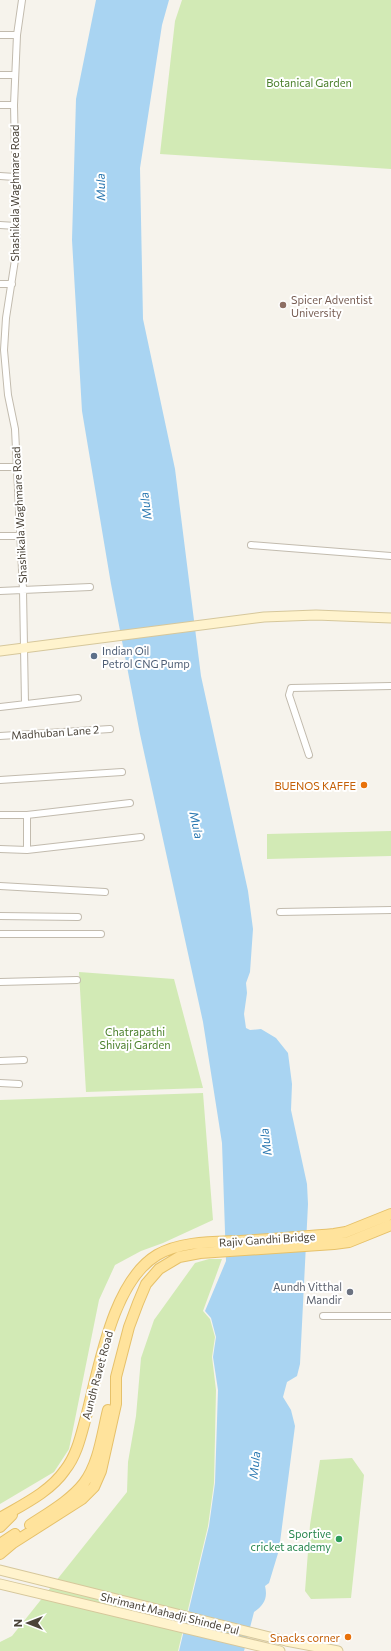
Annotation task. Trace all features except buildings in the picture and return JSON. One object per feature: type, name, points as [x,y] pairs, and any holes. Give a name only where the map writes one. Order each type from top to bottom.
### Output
[{"type":"main road","points":[[0,651],[264,617],[303,615],[391,618]]},
{"type":"main road","points":[[334,1239],[346,1232],[391,1214]]},
{"type":"main road","points":[[334,1239],[349,1242],[391,1225]]},
{"type":"main road","name":"Rajiv Gandhi Bridge","points":[[200,1248],[334,1239]]},
{"type":"main road","name":"Aundh Ravet Road","points":[[0,1518],[52,1485],[65,1470],[74,1455],[112,1320],[131,1280],[143,1266],[157,1254],[175,1248],[200,1248]]},
{"type":"main road","name":"Aundh Ravet Road","points":[[0,1554],[13,1543],[82,1499],[94,1487],[101,1471],[116,1404],[116,1377],[128,1327],[146,1284],[159,1269],[179,1257],[200,1248]]},
{"type":"main road","points":[[0,1544],[66,1500],[84,1483],[96,1461],[116,1377]]},
{"type":"main road","points":[[0,1527],[18,1507]]},
{"type":"main road","name":"Shrimant Mahadji Shinde Pul","points":[[2,1570],[272,1638],[338,1651]]},
{"type":"main road","name":"Shrimant Mahadji Shinde Pul","points":[[0,1584],[280,1651]]},
{"type":"street","name":"Shashikala Waghmare Road","points":[[22,0],[17,34],[14,105],[17,248],[2,341],[5,372],[16,429],[26,704]]},
{"type":"street","points":[[0,35],[17,34]]},
{"type":"street","points":[[0,75],[15,75]]},
{"type":"street","points":[[0,106],[14,105]]},
{"type":"street","points":[[0,176],[15,177]]},
{"type":"street","points":[[0,225],[16,226]]},
{"type":"street","points":[[0,284],[12,284]]},
{"type":"street","points":[[0,467],[17,467]]},
{"type":"street","points":[[0,536],[20,536]]},
{"type":"street","points":[[251,545],[391,556]]},
{"type":"street","points":[[0,591],[90,587]]},
{"type":"street","points":[[309,755],[289,695],[291,688],[391,686]]},
{"type":"street","points":[[0,707],[78,698]]},
{"type":"street","name":"Madhuban Lane 2","points":[[0,736],[110,729]]},
{"type":"street","points":[[0,780],[122,772]]},
{"type":"street","points":[[0,815],[27,815],[130,802]]},
{"type":"street","points":[[27,815],[27,850]]},
{"type":"street","points":[[0,848],[27,850],[141,837]]},
{"type":"street","points":[[0,886],[105,892]]},
{"type":"street","points":[[280,912],[391,910]]},
{"type":"street","points":[[0,916],[78,917]]},
{"type":"street","points":[[0,934],[101,934]]},
{"type":"street","points":[[0,982],[77,980]]},
{"type":"street","points":[[0,1061],[24,1060]]},
{"type":"street","points":[[0,1083],[19,1084]]},
{"type":"street","points":[[323,1316],[391,1316]]},
{"type":"green space","name":"Botanical Garden","points":[[182,0],[391,0],[391,169],[160,154],[175,21]]},
{"type":"green space","points":[[391,831],[391,856],[267,859],[267,834]]},
{"type":"green space","name":"Chatrapathi Shivaji Garden","points":[[79,972],[174,979],[203,1088],[86,1092]]},
{"type":"green space","points":[[203,1093],[213,1220],[163,1243],[141,1251],[115,1265],[99,1300],[69,1449],[54,1472],[0,1504],[0,1100]]},
{"type":"green space","points":[[209,1259],[222,1259],[203,1311],[210,1319],[215,1337],[212,1357],[216,1390],[214,1483],[208,1526],[178,1651],[0,1651],[0,1642],[12,1636],[127,1492],[128,1462],[136,1416],[141,1358],[154,1320],[195,1263]]},
{"type":"green space","points":[[352,1458],[364,1475],[351,1598],[311,1599],[305,1591],[310,1525],[320,1460]]},
{"type":"water","name":"Mula","points":[[96,0],[169,0],[162,25],[140,168],[143,319],[175,469],[201,676],[248,891],[253,929],[250,972],[246,983],[247,993],[244,1014],[246,1028],[250,1030],[261,1029],[276,1038],[288,1053],[292,1084],[291,1110],[307,1184],[308,1204],[300,1364],[297,1376],[287,1382],[283,1397],[291,1410],[295,1426],[279,1550],[269,1583],[265,1586],[266,1594],[264,1601],[254,1612],[244,1651],[179,1651],[209,1526],[215,1483],[218,1390],[213,1357],[216,1337],[211,1318],[205,1311],[226,1261],[222,1143],[203,1022],[140,734],[111,584],[82,411],[72,240],[76,99]]},
{"type":"place","name":"Spicer Adventist University","points":[[283,305]]},
{"type":"place","name":"Indian Oil Petrol CNG Pump","points":[[94,656]]},
{"type":"place","name":"BUENOS KAFFE","points":[[364,785]]},
{"type":"place","name":"Aundh Vitthal Mandir","points":[[350,1292]]},
{"type":"place","name":"Sportive cricket academy","points":[[339,1539]]},
{"type":"place","name":"Snacks corner","points":[[348,1637]]}]
